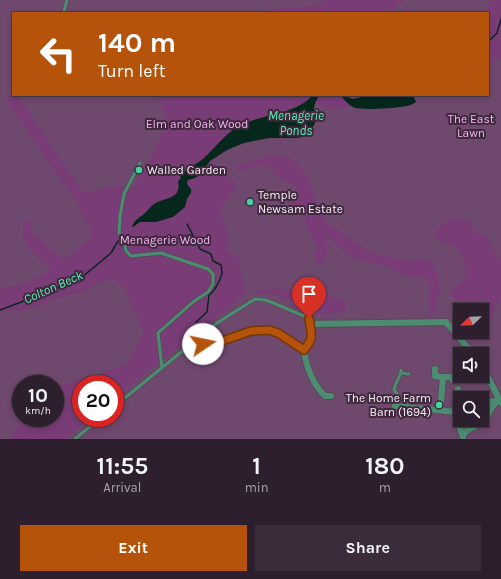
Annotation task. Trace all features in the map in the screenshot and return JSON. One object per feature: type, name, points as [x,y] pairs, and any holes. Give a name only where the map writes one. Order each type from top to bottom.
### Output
[{"type":"street","points":[[310,324],[446,322],[467,347]]},
{"type":"street","points":[[304,350],[305,362],[320,391],[325,396],[331,396]]},
{"type":"street","points":[[435,369],[435,376],[452,377],[453,381],[459,385]]},
{"type":"street","points":[[441,402],[443,376]]},
{"type":"street","points":[[463,437],[465,431],[469,428],[484,422],[487,419],[490,410],[499,402],[489,380]]},
{"type":"street","points":[[459,385],[464,383]]},
{"type":"street","points":[[459,385],[459,391]]},
{"type":"street","points":[[395,406],[453,412]]},
{"type":"street","points":[[459,427],[463,437]]},
{"type":"lane","points":[[64,12],[67,0]]},
{"type":"lane","points":[[140,164],[124,194],[120,216],[120,233],[124,240],[126,252],[131,256],[161,253],[208,269],[213,274],[213,284],[208,292],[193,302],[158,333],[162,368]]},
{"type":"lane","points":[[124,399],[217,323],[255,299],[266,300],[309,318],[312,337],[311,342],[304,350],[278,333],[269,330],[251,331],[216,343],[190,345]]},
{"type":"lane","points":[[395,406],[398,400],[398,395],[394,390],[401,372],[410,374]]},
{"type":"lane","points":[[75,439],[89,427]]},
{"type":"green space","name":"Temple Newsam Estate","points":[[0,0],[501,0],[501,439],[0,439]]},
{"type":"green space","points":[[326,0],[404,0],[402,4],[397,4],[393,12],[385,6],[382,12],[255,12],[283,8],[317,6]]},
{"type":"green space","points":[[491,0],[501,0],[501,57],[489,64],[489,12],[487,12]]},
{"type":"green space","name":"Menagerie Wood","points":[[12,95],[12,96],[18,96],[80,189],[87,192],[118,186],[131,189],[152,156],[168,120],[157,96],[368,96],[360,98],[348,107],[338,109],[327,108],[308,101],[286,111],[264,117],[207,155],[237,186],[220,209],[229,238],[226,251],[238,257],[245,295],[124,390],[124,375],[94,375],[126,365],[144,331],[124,287],[113,279],[99,282],[81,293],[57,298],[35,307],[18,311],[12,309],[0,313],[0,289],[24,284],[52,270],[33,252],[24,240],[23,223],[29,220],[33,234],[41,239],[61,258],[70,256],[90,238],[91,228],[81,213],[79,204],[6,99]]},
{"type":"green space","points":[[266,157],[287,157],[298,164],[308,177],[318,210],[331,226],[368,251],[379,255],[410,261],[423,259],[429,261],[438,274],[440,293],[437,297],[434,314],[430,318],[430,279],[404,276],[391,268],[353,258],[328,238],[326,258],[321,263],[318,264],[315,262],[314,255],[318,248],[307,228],[304,215],[289,204],[297,192],[295,186],[276,175],[268,165],[256,166],[238,172],[235,167]]},
{"type":"green space","points":[[456,218],[468,221],[475,232],[487,237],[501,262],[501,295],[489,321],[489,303],[462,303],[455,300],[450,292],[467,275],[460,249],[435,238],[434,233],[444,222]]},
{"type":"green space","points":[[260,289],[320,290],[344,302],[346,311],[321,314],[311,311],[280,296],[264,293],[257,294],[255,292]]},
{"type":"green space","name":"Menagerie Wood","points":[[72,382],[72,427],[79,427],[65,439],[11,439],[18,427],[64,427],[64,384]]},
{"type":"water","name":"Menagerie Ponds","points":[[312,96],[319,96],[315,105],[315,124],[305,136],[297,138],[269,138],[244,143],[227,150],[210,161],[201,174],[188,180],[187,184],[191,189],[191,193],[187,199],[185,207],[173,217],[156,222],[140,222],[132,227],[136,220],[153,205],[175,195],[179,187],[178,181],[181,178],[180,176],[182,173],[204,158],[237,127],[289,110],[306,101]]},
{"type":"water","name":"Menagerie Ponds","points":[[340,96],[345,96],[352,99],[367,96],[413,96],[416,102],[411,105],[382,109],[357,108],[351,106]]},
{"type":"waterway","name":"Colton Beck","points":[[489,41],[497,33],[501,19]]},
{"type":"waterway","points":[[187,224],[200,249],[211,254],[213,261],[221,265],[222,272],[217,285],[209,295],[207,312],[196,322]]},
{"type":"waterway","name":"Colton Beck","points":[[0,310],[81,278],[111,253],[118,241]]},
{"type":"place","name":"Walled Garden","points":[[139,170]]},
{"type":"place","name":"Temple Newsam Estate","points":[[250,202]]},
{"type":"place","name":"The Home Farm Barn (1694)","points":[[439,405]]},
{"type":"route","points":[[203,344],[216,343],[251,331],[269,330],[278,333],[304,350],[311,342],[312,337],[309,318]]},
{"type":"park label","name":"Elm and Oak Wood","points":[[197,124]]},
{"type":"park label","name":"The East Lawn","points":[[471,126]]}]
